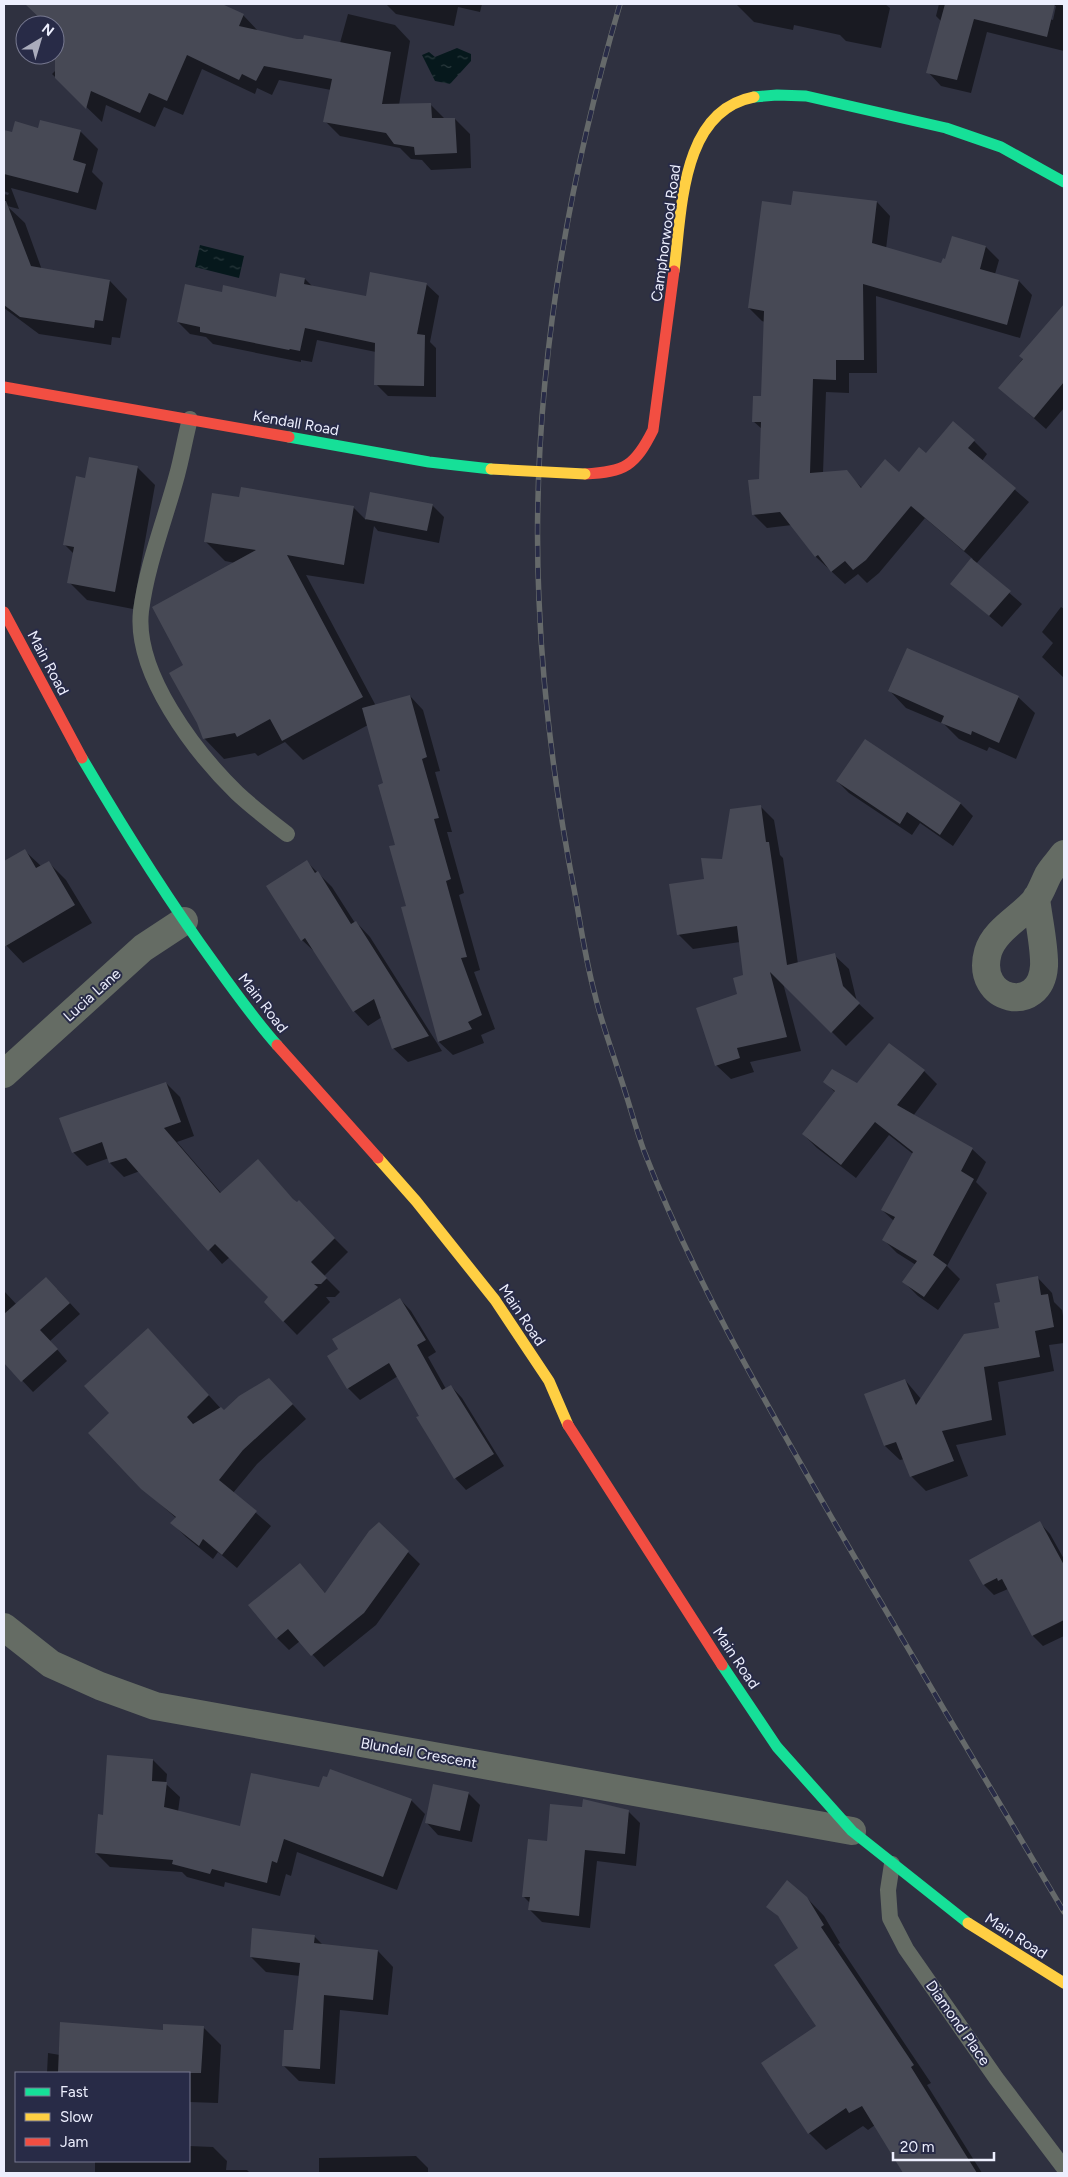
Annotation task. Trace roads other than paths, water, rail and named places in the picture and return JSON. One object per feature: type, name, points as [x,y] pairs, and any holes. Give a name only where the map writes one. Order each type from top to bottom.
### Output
[{"type":"main road","name":"Camphorwood Road","points":[[585,474],[610,472],[626,468],[637,460],[653,430],[686,180],[695,147],[714,118],[733,102],[758,95],[793,94],[903,119],[962,134],[1000,147],[1039,166],[1064,182]]},
{"type":"main road","name":"Kendall Road","points":[[4,387],[429,462],[491,469],[585,474]]},
{"type":"main road","name":"Main Road","points":[[4,612],[107,800],[184,921],[260,1026],[416,1201],[495,1300],[549,1381],[568,1426],[688,1614],[777,1746],[852,1831],[964,1920],[1064,1983]]},
{"type":"street","points":[[1036,898],[1049,873],[1064,854]]},
{"type":"street","name":"Lucia Lane","points":[[4,1074],[143,948],[184,921]]},
{"type":"street","name":"Blundell Crescent","points":[[4,1627],[51,1664],[100,1686],[155,1706],[852,1831]]},
{"type":"lane","points":[[190,419],[177,475],[148,572],[141,612],[142,641],[148,668],[163,697],[199,752],[256,811],[287,834]]},
{"type":"lane","name":"Diamond Place","points":[[892,1864],[888,1890],[890,1918],[906,1949],[996,2078],[1064,2168]]},
{"type":"water","points":[[457,48],[471,54],[471,61],[450,84],[435,81],[422,55],[429,52],[435,57]]},
{"type":"water","points":[[200,245],[244,256],[239,278],[195,267]]},
{"type":"railway","points":[[620,4],[582,150],[567,224],[555,299],[540,449],[538,525],[541,637],[551,748],[568,858],[597,1005],[644,1151],[683,1243],[728,1332],[825,1506],[1064,1912]]}]
